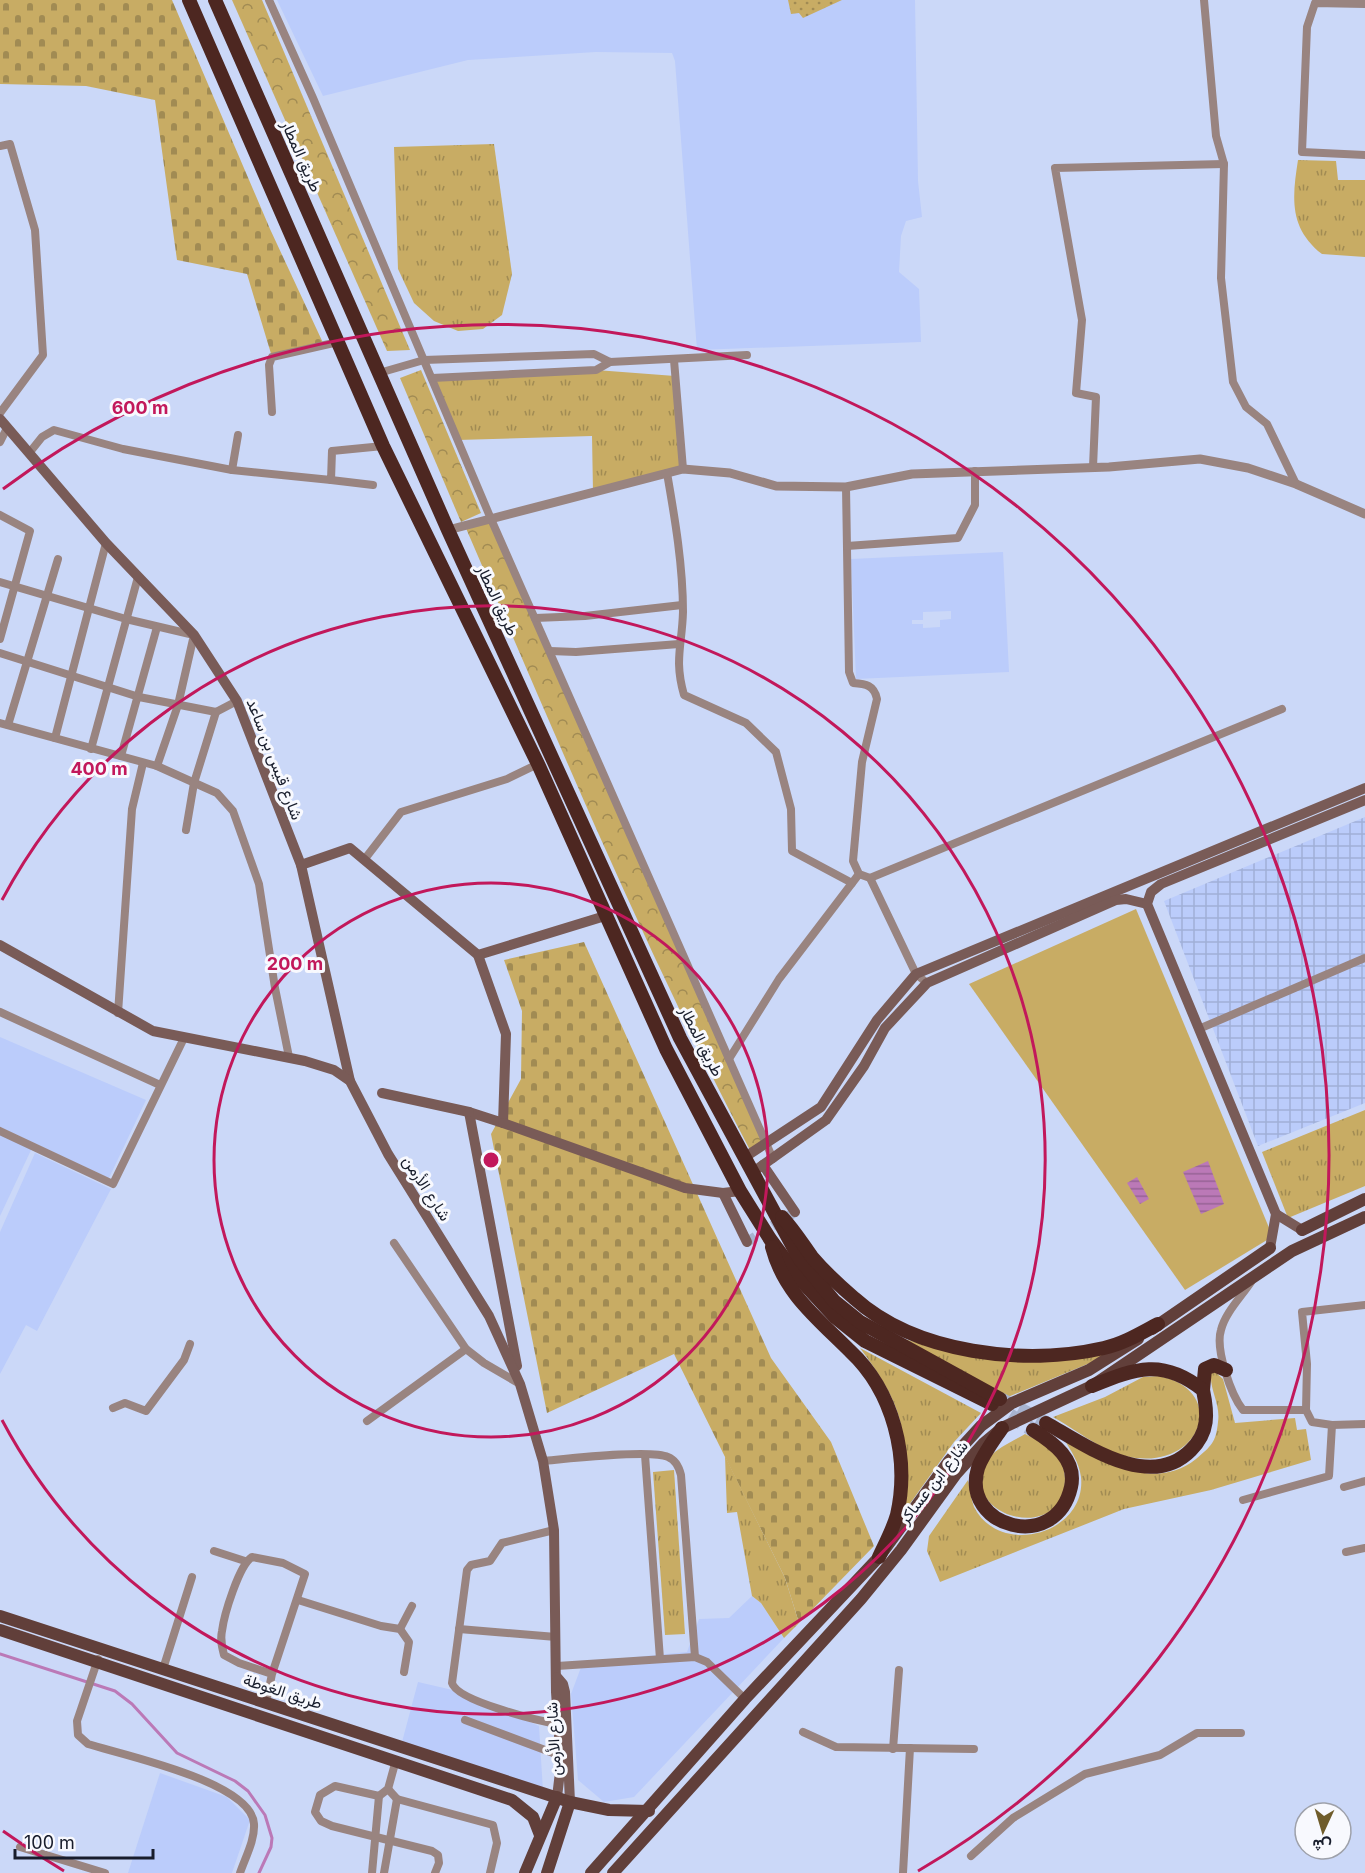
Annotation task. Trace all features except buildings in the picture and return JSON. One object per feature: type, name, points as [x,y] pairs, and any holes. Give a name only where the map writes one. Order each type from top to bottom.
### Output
[{"type":"highway","points":[[189,0],[384,446],[538,764],[666,1049],[740,1191],[770,1239],[777,1267],[798,1301],[871,1373],[886,1399],[897,1434],[899,1497],[896,1516],[879,1557]]},
{"type":"highway","name":"طريق المطار","points":[[215,0],[448,530],[680,1038],[745,1157],[763,1165],[770,1205],[799,1258],[834,1300],[860,1322],[996,1402],[865,1341],[814,1296],[770,1239]]},
{"type":"highway","points":[[770,1205],[796,1232],[813,1257],[855,1299],[891,1324],[931,1341],[981,1352],[1054,1355],[1107,1348],[1158,1324]]},
{"type":"highway","points":[[1047,1423],[1114,1459],[1134,1465],[1162,1465],[1177,1461],[1187,1454],[1204,1434],[1207,1408],[1203,1390],[1205,1369],[1215,1365],[1226,1370]]},
{"type":"highway","points":[[1092,1386],[1124,1373],[1155,1368],[1177,1373],[1203,1390]]},
{"type":"highway","points":[[1002,1428],[978,1469],[977,1490],[984,1507],[994,1518],[1020,1527],[1033,1526],[1054,1518],[1068,1498],[1072,1478],[1070,1465],[1054,1442],[1034,1430]]},
{"type":"main road","name":"شارع قيس بن ساعد","points":[[4,424],[106,543],[194,635],[237,701],[300,865],[350,1081]]},
{"type":"main road","points":[[745,1157],[821,1107],[877,1020],[916,974],[1365,788]]},
{"type":"main road","points":[[1270,1248],[1276,1214],[1201,1028],[1147,904],[1151,892],[1161,884],[1365,800]]},
{"type":"main road","points":[[300,865],[350,849],[478,956],[506,1034],[502,1123]]},
{"type":"main road","points":[[795,1212],[763,1165],[826,1120],[864,1066],[885,1028],[927,983],[1116,900],[1126,899],[1147,904]]},
{"type":"main road","points":[[478,956],[605,916]]},
{"type":"main road","points":[[0,945],[153,1031],[289,1057],[334,1070],[350,1081]]},
{"type":"main road","name":"شارع الأرمن","points":[[350,1081],[388,1154],[489,1316],[520,1384],[543,1461],[554,1530],[558,1724],[561,1756],[557,1797]]},
{"type":"main road","points":[[382,1093],[469,1112],[669,1184],[698,1191],[723,1193],[740,1191]]},
{"type":"main road","points":[[469,1112],[520,1384]]},
{"type":"main road","points":[[723,1193],[747,1242]]},
{"type":"main road","points":[[1276,1214],[1302,1230],[1365,1199]]},
{"type":"main road","name":"شارع ابن عساكر","points":[[613,1873],[861,1599],[901,1550],[956,1474],[984,1443],[1002,1428],[1092,1386],[1292,1251],[1365,1218]]},
{"type":"main road","name":"شارع ابن عساكر","points":[[591,1873],[649,1811],[745,1699],[879,1557],[949,1461],[981,1426],[1012,1403],[1107,1360],[1270,1248]]},
{"type":"main road","points":[[489,1316],[499,1317],[507,1310]]},
{"type":"main road","name":"طريق الغوطة","points":[[0,1616],[570,1802],[609,1810],[649,1811]]},
{"type":"main road","points":[[0,1630],[95,1668],[396,1760],[512,1800],[533,1816],[540,1835]]},
{"type":"main road","name":"شارع الأرمن","points":[[557,1672],[565,1692],[570,1802]]},
{"type":"main road","points":[[525,1873],[557,1797]]},
{"type":"main road","points":[[547,1873],[570,1802]]},
{"type":"street","points":[[269,0],[491,519],[765,1143],[763,1165]]},
{"type":"street","points":[[1204,0],[1216,136],[1224,164],[1221,278],[1233,382],[1246,408],[1267,424],[1296,484]]},
{"type":"street","points":[[1365,4],[1315,3],[1307,27],[1302,152],[1365,155]]},
{"type":"street","points":[[0,146],[10,144],[35,230],[43,355],[0,413]]},
{"type":"street","points":[[1093,467],[1096,397],[1076,393],[1082,320],[1055,168],[1224,164]]},
{"type":"street","points":[[272,412],[269,365],[272,357],[338,342]]},
{"type":"street","points":[[379,373],[424,360],[594,354],[610,362]]},
{"type":"street","points":[[432,378],[596,370],[610,362],[747,355]]},
{"type":"street","points":[[674,360],[683,469]]},
{"type":"street","points":[[0,442],[4,424]]},
{"type":"street","points":[[30,452],[42,437],[54,429],[123,449],[232,470],[373,485]]},
{"type":"street","points":[[232,470],[238,435]]},
{"type":"street","points":[[331,480],[332,451],[384,446]]},
{"type":"street","points":[[448,530],[683,469],[730,473],[776,486],[846,487],[912,474],[1093,467],[1200,459],[1248,468],[1296,484],[1365,514]]},
{"type":"street","points":[[847,546],[958,538],[975,505],[975,471]]},
{"type":"street","points":[[667,473],[678,540],[682,605],[677,670],[684,695],[746,723],[776,752],[791,809],[792,851],[852,883]]},
{"type":"street","points":[[846,487],[849,672],[853,683],[867,684],[875,691],[877,699],[862,762],[853,861],[859,874],[870,878],[1282,708]]},
{"type":"street","points":[[0,515],[30,531],[15,586],[2,621],[0,639]]},
{"type":"street","points":[[55,738],[106,543]]},
{"type":"street","points":[[9,725],[58,559]]},
{"type":"street","points":[[91,749],[138,576]]},
{"type":"street","points":[[0,582],[48,594],[126,619],[194,635],[178,705],[157,766]]},
{"type":"street","points":[[535,618],[585,616],[682,605]]},
{"type":"street","points":[[121,756],[157,627]]},
{"type":"street","points":[[550,651],[576,652],[680,644]]},
{"type":"street","points":[[1,656],[29,660],[139,697],[178,705],[216,712],[237,701]]},
{"type":"street","points":[[186,830],[194,783],[216,712]]},
{"type":"street","points":[[0,723],[157,766],[217,793],[233,811],[259,884],[275,988],[289,1057]]},
{"type":"street","points":[[118,1013],[132,809],[143,763]]},
{"type":"street","points":[[364,860],[401,812],[507,779],[538,764]]},
{"type":"street","points":[[729,1059],[779,979],[859,874]]},
{"type":"street","points":[[870,878],[916,974],[927,983]]},
{"type":"street","points":[[1201,1028],[1365,958]]},
{"type":"street","points":[[0,1012],[160,1085]]},
{"type":"street","points":[[0,1131],[113,1184],[184,1038]]},
{"type":"street","points":[[394,1243],[466,1349],[484,1363],[520,1384]]},
{"type":"street","points":[[1256,1274],[1220,1331],[1219,1341],[1234,1400],[1243,1410],[1306,1410]]},
{"type":"street","points":[[1365,1305],[1302,1312],[1307,1364],[1306,1410],[1312,1422],[1332,1425],[1365,1424]]},
{"type":"street","points":[[113,1408],[125,1403],[146,1411],[184,1360],[190,1344]]},
{"type":"street","points":[[367,1420],[466,1349]]},
{"type":"street","points":[[1243,1500],[1329,1476],[1332,1425]]},
{"type":"street","points":[[645,1455],[660,1659]]},
{"type":"street","points":[[543,1461],[665,1455],[680,1468],[695,1657]]},
{"type":"street","points":[[1344,1487],[1365,1481]]},
{"type":"street","points":[[554,1530],[502,1543],[490,1561],[471,1565],[464,1576],[453,1688],[527,1718],[558,1724]]},
{"type":"street","points":[[1346,1552],[1365,1548]]},
{"type":"street","points":[[214,1551],[245,1561]]},
{"type":"street","points":[[266,1703],[272,1674],[305,1580],[305,1574],[302,1570],[262,1557],[252,1557],[245,1561],[222,1631],[221,1643],[224,1655],[239,1663],[272,1674]]},
{"type":"street","points":[[163,1669],[192,1577]]},
{"type":"street","points":[[298,1600],[381,1626],[400,1629],[408,1642],[404,1672]]},
{"type":"street","points":[[400,1629],[412,1606]]},
{"type":"street","points":[[459,1629],[556,1637]]},
{"type":"street","points":[[102,1649],[76,1728],[81,1740],[207,1781],[234,1795],[253,1816],[255,1825],[240,1873]]},
{"type":"street","points":[[557,1672],[695,1657],[707,1662],[745,1699]]},
{"type":"street","points":[[893,1749],[899,1670]]},
{"type":"street","points":[[465,1720],[561,1756]]},
{"type":"street","points":[[803,1732],[836,1746],[974,1749]]},
{"type":"street","points":[[971,1856],[1012,1818],[1084,1774],[1160,1755],[1197,1733],[1241,1733]]},
{"type":"street","points":[[903,1873],[910,1748]]},
{"type":"street","points":[[372,1873],[373,1838],[379,1796],[388,1789],[396,1760]]},
{"type":"street","points":[[379,1796],[336,1786],[326,1789],[316,1803],[315,1812],[321,1821],[373,1838],[432,1851],[438,1856],[439,1863],[435,1873]]},
{"type":"street","points":[[388,1789],[397,1799],[493,1825],[497,1843],[490,1873]]},
{"type":"street","points":[[388,1873],[384,1873],[397,1799]]},
{"type":"street","points":[[20,1847],[105,1873]]},
{"type":"shaded area","points":[[277,0],[915,0],[918,181],[922,217],[906,221],[901,236],[899,272],[919,289],[921,342],[697,350],[675,61],[672,53],[596,52],[468,60],[323,96]]},
{"type":"shaded area","points":[[1003,552],[1009,672],[856,679],[851,559]],"holes":[[[951,611],[951,619],[940,620],[940,627],[923,628],[923,624],[912,624],[912,620],[923,620],[923,612]]]},
{"type":"shaded area","points":[[1365,817],[1365,1103],[1258,1146],[1164,901]]},
{"type":"shaded area","points":[[0,1037],[146,1100],[109,1178],[0,1127]]},
{"type":"shaded area","points":[[0,1132],[32,1148],[0,1216]]},
{"type":"shaded area","points":[[35,1153],[111,1189],[37,1331],[26,1325],[0,1374],[0,1232]]},
{"type":"shaded area","points":[[1208,1161],[1224,1204],[1201,1214],[1183,1172]]},
{"type":"shaded area","points":[[1137,1177],[1149,1199],[1140,1204],[1127,1183]]},
{"type":"shaded area","points":[[752,1596],[761,1603],[784,1638],[634,1797],[604,1802],[578,1780],[571,1694],[583,1662],[687,1652],[699,1619],[729,1618]]},
{"type":"shaded area","points":[[418,1682],[457,1691],[539,1726],[543,1791],[402,1742]]},
{"type":"shaded area","points":[[160,1773],[227,1797],[250,1820],[232,1873],[128,1873]]},
{"type":"green space","points":[[0,0],[172,0],[270,229],[324,345],[272,357],[247,274],[177,260],[155,100],[86,86],[0,84]]},
{"type":"green space","points":[[232,0],[262,0],[410,350],[387,351]]},
{"type":"green space","points":[[788,0],[842,0],[803,18],[799,13],[791,14]]},
{"type":"green space","points":[[494,144],[512,274],[502,315],[483,329],[458,331],[434,321],[414,303],[398,269],[394,147]]},
{"type":"green space","points":[[1298,160],[1336,161],[1338,180],[1365,180],[1365,257],[1322,254],[1303,234],[1295,212],[1294,200]]},
{"type":"green space","points":[[421,370],[481,513],[461,522],[400,378]]},
{"type":"green space","points":[[596,370],[675,376],[683,469],[593,492],[592,436],[458,440],[432,378]]},
{"type":"green space","points":[[491,519],[765,1142],[751,1152],[637,920],[465,526]]},
{"type":"green space","points":[[1136,909],[1270,1230],[1267,1240],[1185,1290],[969,984]]},
{"type":"green space","points":[[584,942],[771,1358],[831,1442],[874,1546],[799,1623],[785,1578],[674,1354],[547,1413],[491,1134],[521,1079],[522,1011],[504,960]]},
{"type":"green space","points":[[1365,1110],[1365,1186],[1288,1218],[1262,1152]]},
{"type":"green space","points":[[904,1339],[937,1348],[1111,1350],[1090,1363],[1008,1397],[902,1341]]},
{"type":"green space","points":[[860,1348],[981,1413],[954,1442],[904,1512],[905,1463],[901,1425],[888,1390]]},
{"type":"green space","points":[[1212,1369],[1223,1379],[1235,1423],[1295,1418],[1297,1430],[1306,1429],[1311,1460],[1211,1490],[1124,1509],[940,1582],[927,1551],[929,1536],[968,1480],[974,1507],[986,1523],[1003,1532],[1021,1535],[1040,1532],[1057,1525],[1070,1513],[1079,1497],[1081,1477],[1077,1462],[1064,1439],[1128,1470],[1163,1473],[1180,1469],[1205,1451],[1212,1444],[1216,1435],[1218,1408],[1211,1382]]},
{"type":"green space","points":[[1159,1376],[1182,1385],[1195,1398],[1200,1413],[1197,1429],[1187,1444],[1171,1454],[1148,1459],[1121,1455],[1053,1417],[1105,1397],[1143,1377]]},
{"type":"green space","points":[[1025,1434],[1052,1450],[1061,1463],[1065,1479],[1060,1500],[1048,1513],[1030,1518],[1012,1516],[996,1508],[984,1495],[981,1477],[993,1454]]},
{"type":"green space","points":[[725,1456],[785,1578],[799,1623],[784,1638],[761,1603],[752,1596],[737,1512],[727,1513]]},
{"type":"green space","points":[[674,1470],[685,1634],[665,1635],[653,1472]]},
{"type":"waterway","points":[[0,1654],[115,1691],[132,1704],[177,1753],[235,1781],[248,1791],[265,1815],[272,1838],[271,1847],[259,1873]]},
{"type":"tunnel","points":[[747,1242],[795,1212]]},
{"type":"tunnel","points":[[1000,1399],[1046,1423]]},
{"type":"tunnel","points":[[992,1404],[1033,1430]]}]
